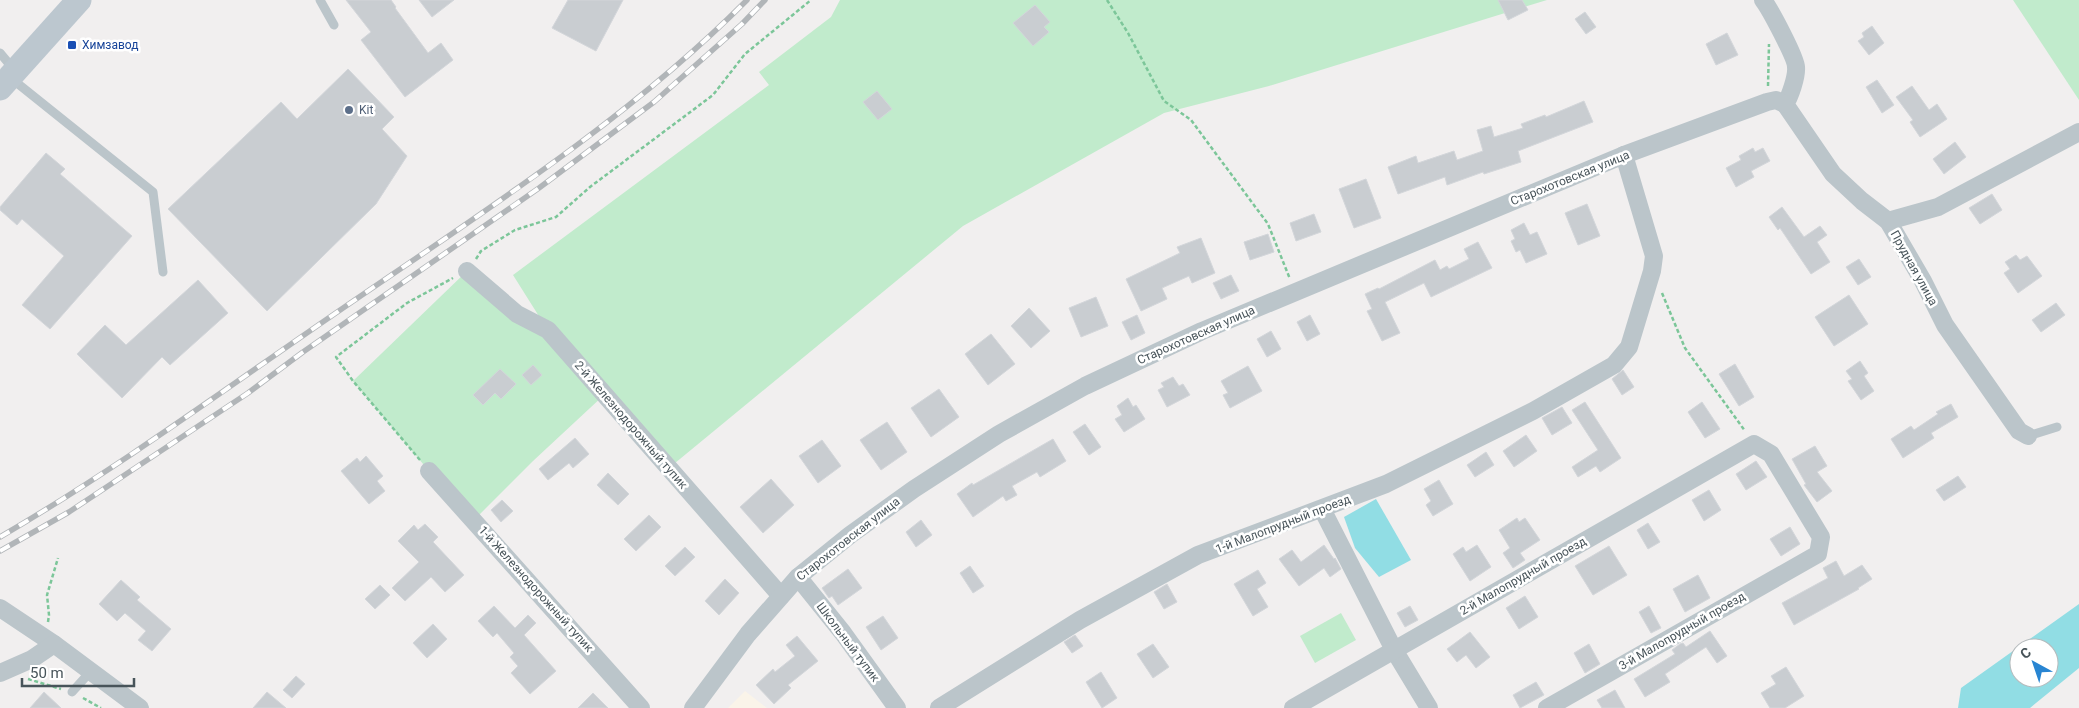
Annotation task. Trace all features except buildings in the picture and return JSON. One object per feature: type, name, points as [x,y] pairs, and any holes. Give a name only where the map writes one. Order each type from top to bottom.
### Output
[{"type":"main road","points":[[6,72],[79,0]]},
{"type":"street","points":[[1767,5],[1796,67],[1790,97],[1785,104]]},
{"type":"street","name":"Старохотовская улица","points":[[694,708],[748,634],[798,577],[850,535],[914,489],[999,434],[1094,382],[1202,331],[1294,292],[1624,155],[1767,102],[1776,100],[1785,104]]},
{"type":"street","name":"Прудная улица","points":[[1785,104],[1834,174],[1862,201],[1888,221],[1923,281],[1945,326],[2019,431],[2028,436]]},
{"type":"street","points":[[1888,221],[1938,207],[2079,132]]},
{"type":"street","points":[[1624,155],[1654,256],[1652,271]]},
{"type":"street","name":"2-й Железнодорожный тупик","points":[[467,271],[517,314],[548,330],[781,596]]},
{"type":"street","name":"1-й Малопрудный проезд","points":[[939,708],[1080,620],[1198,556],[1386,484],[1533,411],[1614,365],[1629,347],[1652,271]]},
{"type":"street","name":"3-й Малопрудный проезд","points":[[1547,708],[1818,554],[1822,537],[1772,454],[1754,444]]},
{"type":"street","name":"2-й Малопрудный проезд","points":[[1293,708],[1754,444]]},
{"type":"street","name":"1-й Железнодорожный тупик","points":[[429,471],[641,708]]},
{"type":"street","points":[[1322,509],[1394,650],[1429,708]]},
{"type":"street","name":"Школьный тупик","points":[[798,577],[843,633],[897,708]]},
{"type":"street","points":[[0,608],[49,641],[140,708]]},
{"type":"street","points":[[3,673],[32,659],[49,641]]},
{"type":"lane","points":[[320,0],[334,25]]},
{"type":"lane","points":[[6,72],[153,192],[163,272]]},
{"type":"lane","points":[[2028,436],[2058,427]]},
{"type":"lane","points":[[72,692],[91,671]]},
{"type":"path","points":[[429,471],[353,381],[336,357],[407,303],[467,271],[481,251],[515,230],[556,217],[590,188],[714,95],[745,54],[811,0]]},
{"type":"path","points":[[1107,0],[1128,33],[1164,101],[1191,120],[1268,224],[1294,292]]},
{"type":"path","points":[[1767,5],[1767,102]]},
{"type":"path","points":[[1652,271],[1685,348],[1754,444]]},
{"type":"path","points":[[49,641],[50,615],[47,595],[58,558]]},
{"type":"path","points":[[3,673],[72,692],[101,708]]},
{"type":"shaded area","points":[[745,691],[767,708],[728,708]]},
{"type":"green space","points":[[840,0],[1547,0],[1269,86],[1164,113],[963,226],[669,468],[604,395],[533,461],[474,520],[429,471],[353,381],[467,271],[547,329],[513,275],[769,85],[759,72],[831,17]]},
{"type":"green space","points":[[2013,0],[2079,0],[2079,100]]},
{"type":"green space","points":[[1341,613],[1356,640],[1315,663],[1300,636]]},
{"type":"water","points":[[1376,499],[1411,560],[1379,577],[1355,548],[1344,517]]},
{"type":"water","points":[[2079,604],[2079,668],[2059,684],[2059,638],[2031,638]]},
{"type":"water","points":[[2009,654],[2009,688],[2054,688],[2030,708],[1958,708],[1961,688]]},
{"type":"railway","points":[[0,537],[132,454],[554,162],[654,84],[702,43],[747,0]]},
{"type":"railway","points":[[0,551],[69,512],[248,393],[303,352],[539,188],[654,102],[742,24],[765,0]]},
{"type":"place","name":"Химзавод","points":[[72,45]]},
{"type":"place","name":"Kit","points":[[349,110]]}]
